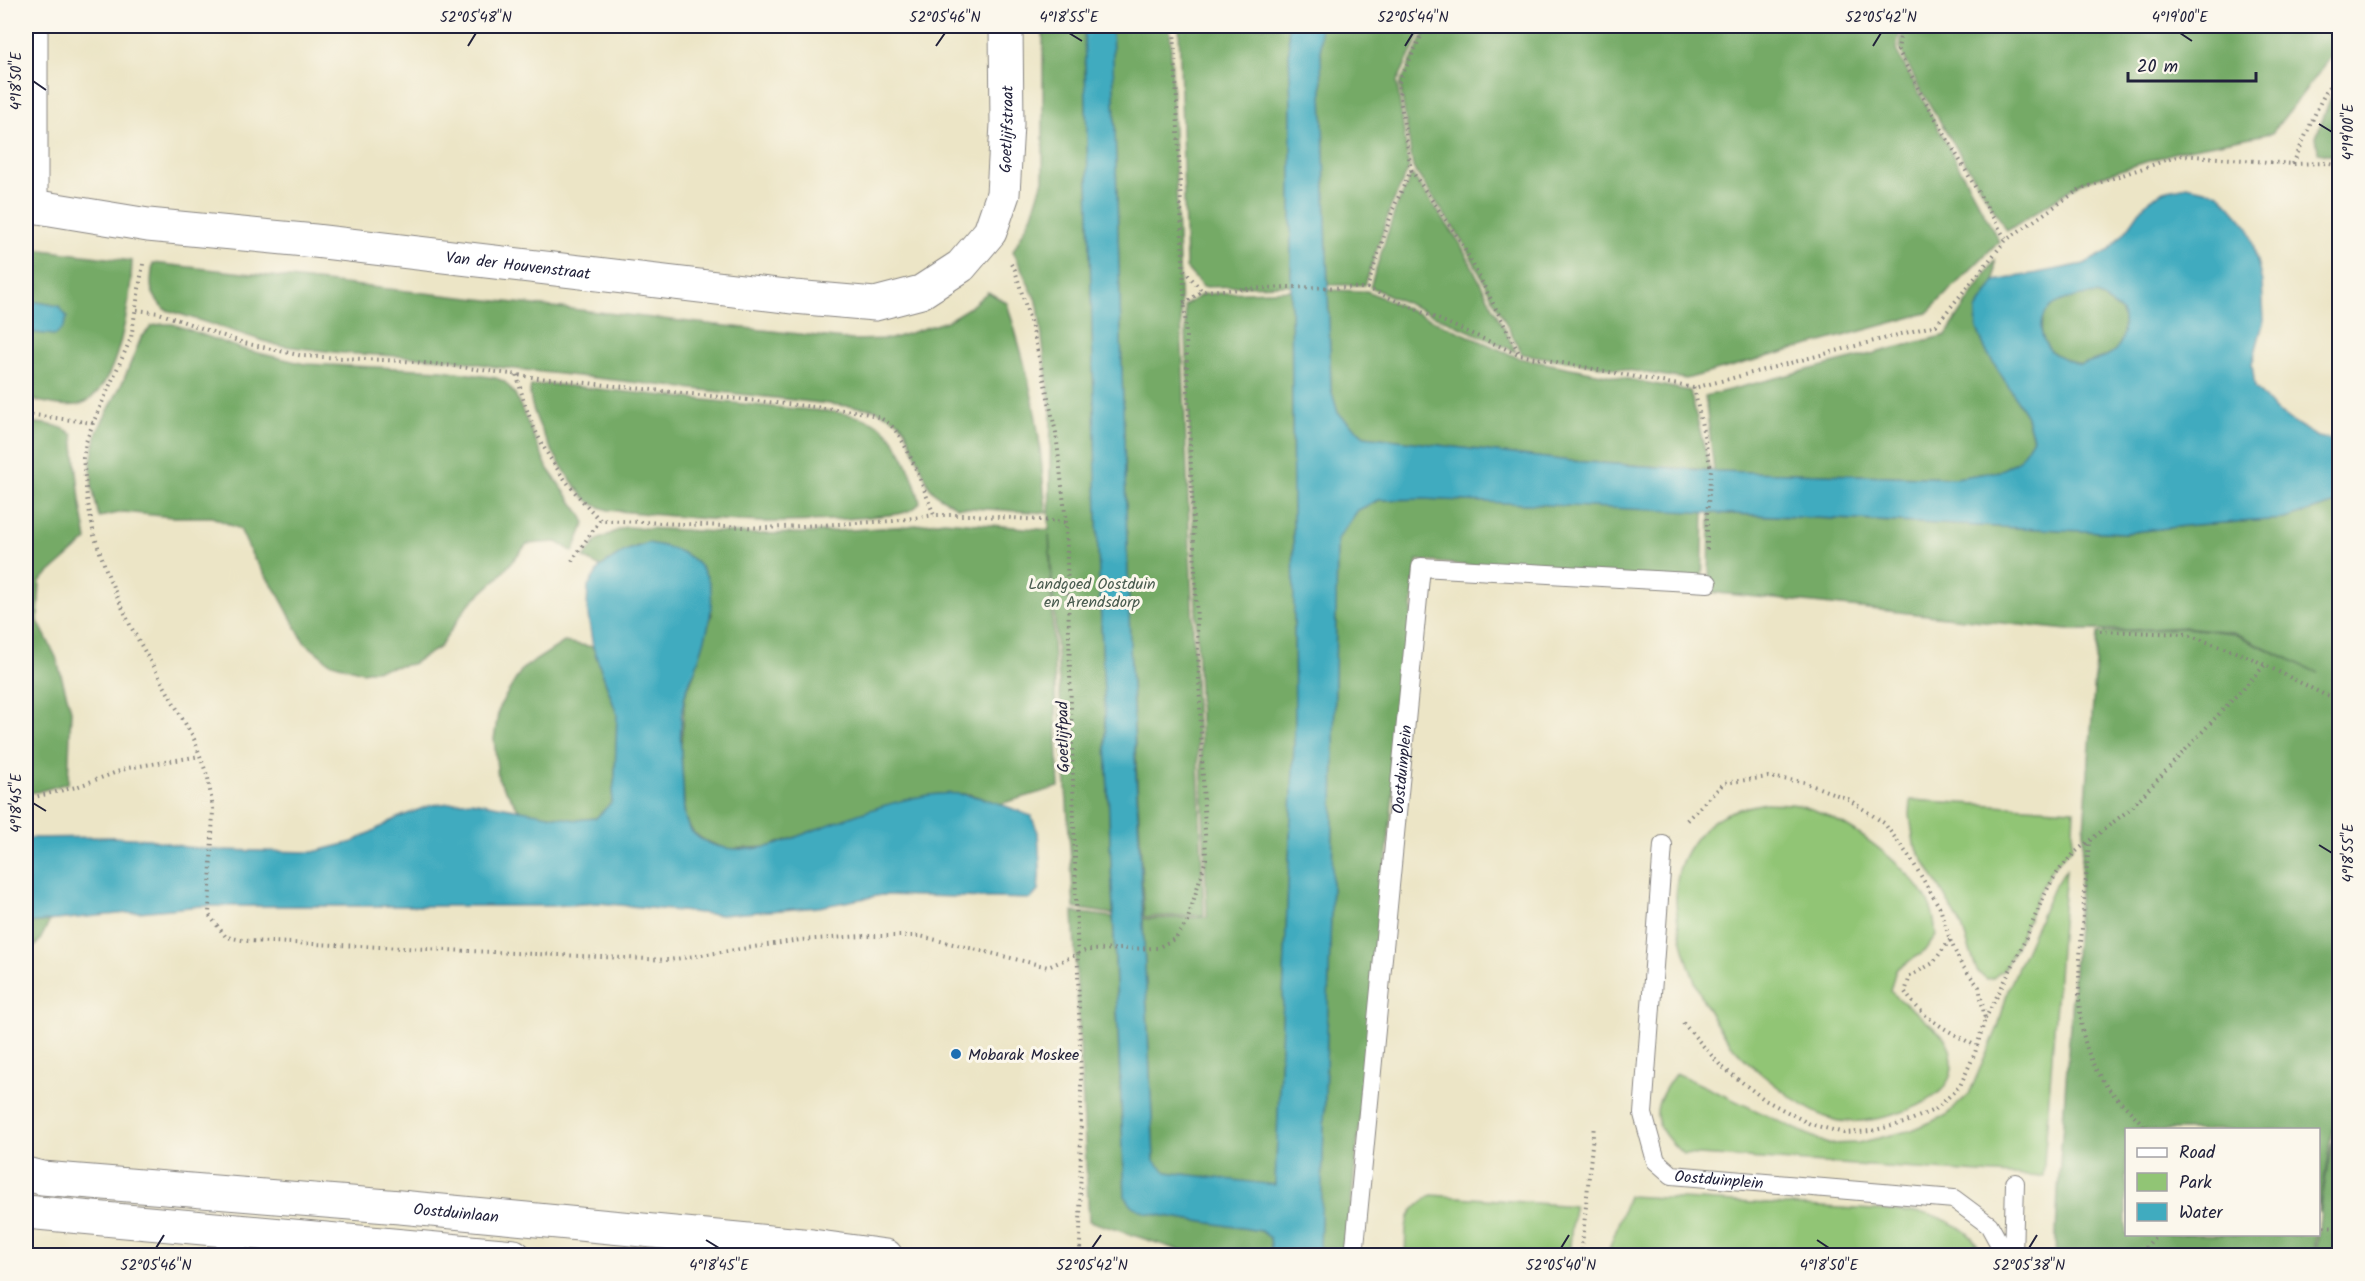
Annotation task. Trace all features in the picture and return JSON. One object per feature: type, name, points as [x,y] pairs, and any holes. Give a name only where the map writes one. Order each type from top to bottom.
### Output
[{"type":"street","points":[[28,205],[31,26]]},
{"type":"street","name":"Goetlijfstraat","points":[[990,232],[1003,194],[1007,124],[1006,26]]},
{"type":"street","name":"Van der Houvenstraat","points":[[28,205],[148,225],[315,241],[875,304],[921,292],[961,266],[990,232]]},
{"type":"street","name":"Oostduinlaan","points":[[26,1174],[42,1178],[400,1207],[812,1251],[886,1256]]},
{"type":"street","points":[[397,1250],[400,1207]]},
{"type":"street","points":[[26,1212],[397,1250],[514,1256]]},
{"type":"lane","name":"Oostduinplein","points":[[1354,1256],[1421,567],[1708,583]]},
{"type":"lane","name":"Oostduinplein","points":[[1663,845],[1643,1114],[1656,1161],[1672,1176],[1954,1199],[1989,1225],[2006,1256]]},
{"type":"lane","points":[[2013,1256],[2015,1183]]},
{"type":"path","points":[[148,225],[131,338],[93,423],[83,458],[87,498],[94,535],[109,578],[131,627],[194,739],[208,778],[213,809],[209,915],[226,936],[248,942],[669,960],[800,940],[863,936],[920,936],[1048,967],[1087,950],[1157,948],[1176,938],[1188,922],[1206,860],[1174,26]]},
{"type":"path","points":[[1426,26],[1398,84],[1411,170],[1461,242],[1520,356]]},
{"type":"path","points":[[1902,26],[1898,50],[2006,240]]},
{"type":"path","points":[[2293,164],[2319,105],[2340,66]]},
{"type":"path","points":[[1184,304],[1202,291],[1288,287],[1367,288],[1520,356],[1694,388],[1936,325],[2006,240],[2080,189],[2182,155],[2293,164],[2324,162],[2340,166]]},
{"type":"path","points":[[1367,288],[1393,209],[1411,170]]},
{"type":"path","name":"Goetlijfpad","points":[[990,232],[1015,270],[1033,331],[1056,433],[1066,522],[1082,1083],[1080,1256]]},
{"type":"path","points":[[1183,270],[1202,291]]},
{"type":"path","points":[[137,310],[159,313],[244,343],[303,356],[404,361],[873,415],[889,423],[899,437],[919,477],[934,515]]},
{"type":"path","points":[[517,375],[525,406],[552,464],[574,493],[600,520],[765,528],[892,521],[934,515],[972,515],[1066,522]]},
{"type":"path","points":[[1694,388],[1712,469],[1707,529]]},
{"type":"path","points":[[26,414],[93,423]]},
{"type":"path","points":[[572,561],[600,520]]},
{"type":"path","points":[[2100,631],[2185,634],[2249,657],[2323,694],[2340,699]]},
{"type":"path","points":[[1652,988],[1721,1066],[1765,1100],[1810,1124],[1844,1133],[1871,1131],[1904,1123],[1936,1109],[1960,1086],[1984,1019],[2007,979],[2053,877],[2078,849],[2129,810],[2265,665]]},
{"type":"path","points":[[26,799],[76,787],[128,768],[200,756]]},
{"type":"path","points":[[1663,845],[1724,783],[1768,777],[1803,782],[1848,799],[1884,823],[1911,859],[1940,908],[1950,940],[1961,964],[1979,987],[1984,1019]]},
{"type":"path","points":[[2089,841],[2079,970],[2080,1017],[2083,1037],[2090,1057],[2108,1088],[2145,1128]]},
{"type":"path","points":[[1950,940],[1933,963],[1910,976],[1905,992],[1928,1018],[1976,1046]]},
{"type":"path","points":[[1581,1256],[1594,1125]]},
{"type":"path","points":[[2320,1226],[2340,1227]]},
{"type":"path","points":[[2137,1256],[2155,1236]]},
{"type":"green space","name":"Landgoed Oostduin en Arendsdorp","points":[[1043,26],[1084,26],[1098,550],[1113,914],[1074,908],[1049,534],[1059,787],[1000,804],[969,794],[938,794],[895,803],[767,847],[726,849],[704,840],[693,832],[685,819],[681,747],[685,696],[712,614],[688,556],[652,544],[633,548],[600,567],[584,558],[597,540],[625,527],[755,534],[909,526],[944,521],[1049,530],[1051,412],[1038,305],[1013,251],[1032,215],[1043,180]]},
{"type":"green space","points":[[1112,26],[1170,26],[1204,915],[1144,917],[1130,646]]},
{"type":"green space","points":[[1179,26],[1288,26],[1291,103],[1291,285],[1203,287],[1186,268]]},
{"type":"green space","points":[[1320,26],[1424,26],[1397,82],[1409,168],[1391,207],[1365,285],[1328,285]]},
{"type":"green space","points":[[1428,26],[1901,26],[1896,50],[1999,241],[1927,313],[1686,379],[1522,354],[1463,242],[1413,168],[1400,84]]},
{"type":"green space","points":[[1903,26],[2339,26],[2339,47],[2272,133],[2183,150],[2080,183],[2007,231],[1920,89],[1900,49]]},
{"type":"green space","points":[[2339,83],[2339,157],[2318,152],[2316,136]]},
{"type":"green space","points":[[1412,174],[1460,243],[1516,352],[1370,287],[1395,210]]},
{"type":"green space","points":[[26,248],[132,261],[126,318],[114,362],[105,381],[94,395],[81,404],[61,405],[26,399],[26,332],[55,335],[59,306],[26,300]]},
{"type":"green space","points":[[1995,260],[1995,281],[1976,310],[1977,328],[1986,351],[2026,414],[2033,439],[2019,460],[2000,471],[1957,478],[1714,471],[1705,396],[1946,335]]},
{"type":"green space","points":[[153,263],[853,340],[891,339],[947,321],[970,307],[988,292],[1007,303],[1020,348],[1037,425],[1047,513],[957,507],[938,496],[929,486],[905,429],[897,420],[874,409],[497,367],[451,359],[342,353],[276,345],[164,309],[151,288]]},
{"type":"green space","points":[[1291,290],[1295,723],[1275,1186],[1166,1172],[1154,1162],[1143,919],[1207,917],[1185,305],[1203,294]]},
{"type":"green space","points":[[1328,290],[1367,291],[1519,358],[1690,391],[1710,470],[1570,461],[1364,436],[1338,413],[1331,389]]},
{"type":"green space","points":[[2097,294],[2122,312],[2123,336],[2116,350],[2080,365],[2050,350],[2046,345],[2041,328],[2043,316],[2050,306],[2079,296]]},
{"type":"green space","points":[[173,324],[242,349],[305,364],[443,370],[496,378],[505,382],[515,394],[548,469],[585,523],[573,552],[557,542],[527,544],[499,577],[467,606],[440,647],[412,664],[362,672],[329,662],[304,642],[278,594],[253,557],[240,529],[212,517],[172,517],[123,512],[99,517],[92,487],[91,461],[97,432],[124,379],[141,338],[152,326]]},
{"type":"green space","points":[[550,384],[854,415],[877,424],[892,438],[910,471],[920,502],[911,510],[897,514],[790,522],[686,518],[608,510],[591,503],[582,495],[561,466],[541,430],[530,397],[531,386]]},
{"type":"green space","points":[[26,422],[57,426],[73,435],[87,540],[40,581],[38,621],[56,657],[71,710],[68,783],[26,793]]},
{"type":"green space","points":[[1424,499],[1704,512],[1702,591],[1417,560],[1346,1255],[1317,1256],[1320,1247],[1332,882],[1337,540],[1358,510],[1379,500]]},
{"type":"green space","points":[[2339,502],[2339,681],[2331,679],[2340,682],[2340,1109],[2331,1135],[2320,1206],[2320,1128],[2125,1128],[2125,1236],[2316,1236],[2314,1255],[2055,1255],[2098,633],[2185,628],[2232,633],[2318,673],[2233,632],[2185,627],[2067,630],[1709,592],[1710,513],[2125,533],[2193,525],[2285,519]]},
{"type":"green space","points":[[564,642],[593,647],[617,714],[615,777],[611,803],[596,818],[576,820],[520,811],[498,779],[494,739],[499,707],[522,669]]},
{"type":"green space","points":[[1911,800],[2074,810],[2072,847],[2051,870],[2015,949],[2003,970],[1993,978],[1987,979],[1977,971],[1961,924],[1914,844],[1910,815]]},
{"type":"green space","points":[[1766,803],[1794,804],[1815,810],[1854,831],[1893,860],[1909,876],[1931,908],[1936,935],[1923,953],[1896,969],[1890,991],[1938,1031],[1951,1051],[1950,1078],[1940,1092],[1927,1101],[1911,1109],[1874,1119],[1841,1121],[1828,1118],[1793,1099],[1751,1065],[1731,1044],[1709,1012],[1692,973],[1680,931],[1676,893],[1679,870],[1688,850],[1712,822],[1730,812]]},
{"type":"green space","points":[[2066,869],[2043,1177],[1683,1154],[1664,1133],[1657,1115],[1658,1106],[1667,1085],[1676,1073],[1828,1144],[1858,1143],[1912,1130],[1945,1116],[1969,1094],[1998,1027],[2008,990],[2053,888]]},
{"type":"green space","points":[[1073,912],[1113,917],[1125,1196],[1146,1213],[1261,1231],[1270,1238],[1272,1255],[1194,1255],[1089,1221]]},
{"type":"green space","points":[[50,921],[40,940],[26,957],[26,923]]},
{"type":"green space","points":[[2339,1118],[2339,1255],[2316,1255],[2327,1169]]},
{"type":"green space","points":[[1432,1195],[1574,1206],[1569,1255],[1405,1255],[1406,1227],[1410,1214]]},
{"type":"green space","points":[[1628,1196],[1927,1213],[1967,1233],[1974,1239],[1984,1255],[1607,1255]]},
{"type":"water","points":[[1084,26],[1112,26],[1130,646],[1154,1161],[1166,1172],[1275,1185],[1295,723],[1291,103],[1288,26],[1320,26],[1331,389],[1338,413],[1364,436],[1570,461],[1714,471],[1956,478],[2000,471],[2019,460],[2033,438],[2026,414],[1986,351],[1977,328],[1976,310],[1995,281],[2084,264],[2108,251],[2126,231],[2144,205],[2163,191],[2187,186],[2219,193],[2249,228],[2262,282],[2264,320],[2252,364],[2255,387],[2275,410],[2317,437],[2339,440],[2339,502],[2285,519],[2193,525],[2125,533],[1424,499],[1378,500],[1358,510],[1337,540],[1332,882],[1320,1247],[1317,1255],[1272,1255],[1270,1238],[1261,1231],[1146,1213],[1132,1206],[1125,1196],[1098,550]],"holes":[[[2097,294],[2122,312],[2123,336],[2116,350],[2080,365],[2054,353],[2047,346],[2042,335],[2042,320],[2046,312],[2060,302],[2079,296]]]},
{"type":"water","points":[[26,300],[59,306],[67,317],[63,328],[55,335],[26,332]]},
{"type":"water","points":[[648,543],[675,549],[693,559],[705,573],[710,588],[711,607],[708,627],[686,692],[681,716],[684,810],[689,828],[693,833],[700,839],[718,846],[738,849],[757,848],[777,845],[907,799],[939,794],[975,796],[1031,816],[1038,832],[1040,866],[1038,891],[1031,899],[882,895],[819,907],[720,915],[599,903],[552,906],[201,906],[26,923],[26,838],[113,837],[149,839],[185,847],[219,850],[313,852],[353,842],[397,818],[431,805],[471,801],[576,820],[596,818],[611,803],[615,777],[617,714],[593,647],[587,609],[588,586],[600,567],[625,551]]},
{"type":"place","name":"Mobarak Moskee","points":[[956,1054]]}]
